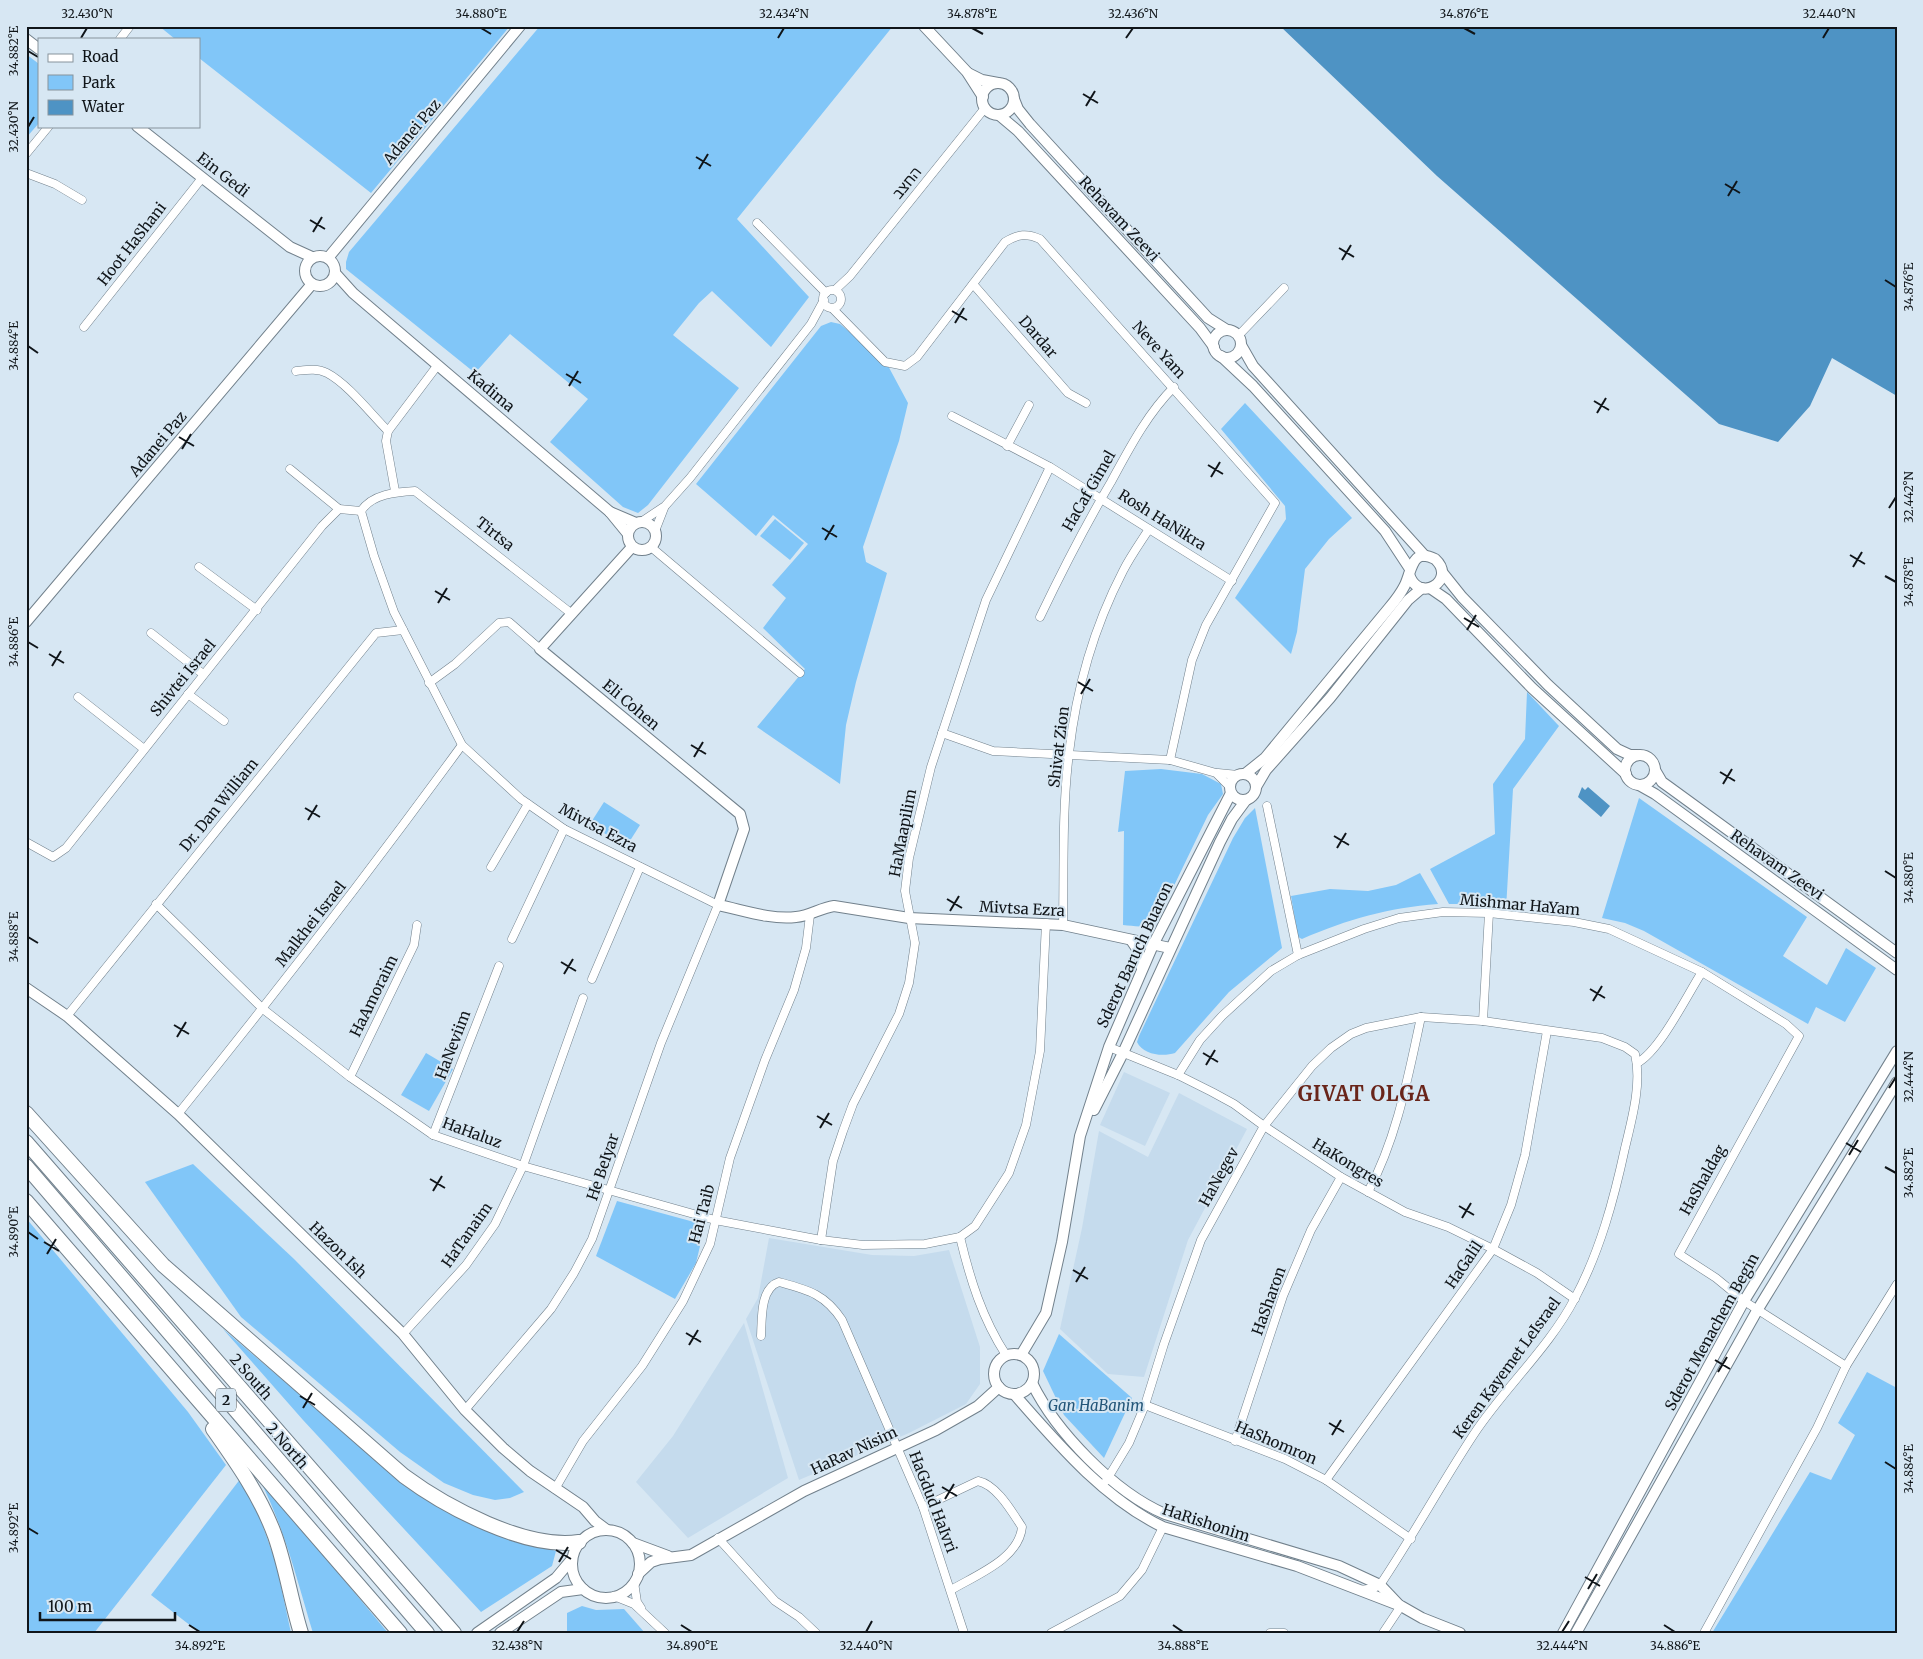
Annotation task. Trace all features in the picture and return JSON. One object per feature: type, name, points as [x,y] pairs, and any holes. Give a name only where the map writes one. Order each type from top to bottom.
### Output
[{"type":"highway","points":[[26,1113],[163,1265],[404,1476],[444,1502],[494,1526],[551,1542],[582,1539]]},
{"type":"highway","name":"2 South","points":[[26,1142],[454,1633]]},
{"type":"highway","name":"2 North","points":[[26,1166],[427,1633]]},
{"type":"highway","points":[[26,1201],[400,1633]]},
{"type":"highway","points":[[153,1348],[232,1456],[258,1498],[274,1535],[301,1633]]},
{"type":"street","points":[[121,38],[130,26]]},
{"type":"street","name":"Adanei Paz","points":[[328,258],[520,26]]},
{"type":"street","points":[[924,26],[967,72],[984,103],[992,113],[999,115],[1011,108],[1014,99],[1011,89],[998,83],[982,80],[967,72]]},
{"type":"street","points":[[26,39],[38,48]]},
{"type":"street","points":[[984,103],[989,87],[998,83]]},
{"type":"street","name":"Rehavam Zeevi","points":[[1014,99],[1018,109],[1030,124],[1202,311],[1214,323],[1227,330]]},
{"type":"street","name":"החצב","points":[[834,290],[850,276],[984,103]]},
{"type":"street","name":"Rehavam Zeevi","points":[[999,115],[1038,153],[1200,328],[1214,347]]},
{"type":"street","points":[[26,154],[47,128]]},
{"type":"street","name":"Ein Gedi","points":[[140,128],[290,247],[312,257]]},
{"type":"street","points":[[26,173],[55,184],[82,200]]},
{"type":"street","name":"Hoot HaShani","points":[[84,327],[202,178]]},
{"type":"street","points":[[757,223],[825,297],[831,308],[851,325],[885,362],[905,366],[917,357],[973,284]]},
{"type":"street","name":"Neve Yam","points":[[973,284],[998,250],[1013,237],[1026,234],[1040,239],[1174,387],[1275,503],[1232,581]]},
{"type":"street","name":"Ein Gedi","points":[[290,247],[304,267]]},
{"type":"street","points":[[318,255],[328,258],[333,263],[335,273],[328,284],[323,286],[312,284],[305,277],[304,267],[312,257],[318,255]]},
{"type":"street","name":"Kadima","points":[[335,273],[353,294],[610,512],[628,534]]},
{"type":"street","name":"החצב","points":[[841,300],[850,276]]},
{"type":"street","name":"Adanei Paz","points":[[26,622],[312,284]]},
{"type":"street","name":"Kadima","points":[[328,284],[353,294]]},
{"type":"street","name":"Dardar","points":[[973,284],[1068,393],[1086,403]]},
{"type":"street","points":[[1221,356],[1235,355],[1239,340],[1284,288]]},
{"type":"street","points":[[632,547],[628,534],[638,523],[665,506],[706,460],[811,324],[825,297],[834,290],[841,300],[851,325]]},
{"type":"street","points":[[811,324],[841,300]]},
{"type":"street","points":[[1227,330],[1239,340],[1253,366],[1425,556],[1435,559],[1442,572],[1462,597],[1548,685],[1617,749],[1630,755],[1649,758],[1655,770],[1652,779],[1639,785],[1630,782],[1626,774],[1532,688],[1450,603],[1426,588],[1414,584],[1410,571],[1392,540],[1372,516],[1253,386],[1214,347],[1216,336],[1227,330]]},
{"type":"street","points":[[290,468],[339,509],[361,512],[367,503],[395,491],[386,441],[388,431],[437,366]]},
{"type":"street","points":[[296,371],[316,370],[326,373],[337,380],[388,431]]},
{"type":"street","name":"HaCaf Gimel","points":[[1040,617],[1070,552],[1137,435],[1163,398],[1174,387]]},
{"type":"street","points":[[1007,446],[1029,405]]},
{"type":"street","name":"Rosh HaNikra","points":[[952,416],[1050,467],[1232,581]]},
{"type":"street","name":"HaMaapilim","points":[[821,1240],[833,1161],[843,1131],[853,1104],[899,1014],[909,983],[915,943],[905,891],[909,858],[931,767],[986,600],[1050,467]]},
{"type":"street","name":"Tirtsa","points":[[395,491],[415,491],[572,614]]},
{"type":"street","points":[[632,547],[640,550],[651,547],[655,540],[655,531],[665,506]]},
{"type":"street","name":"Shivtei Israel","points":[[26,842],[53,857],[66,848],[322,526],[339,509]]},
{"type":"street","name":"Mivtsa Ezra","points":[[361,512],[374,556],[403,630],[462,746],[528,804],[564,829],[718,905],[777,918],[810,915],[823,908],[834,906],[909,918],[1063,924],[1170,948]]},
{"type":"street","name":"Kadima","points":[[610,512],[638,523]]},
{"type":"street","points":[[638,523],[650,524],[655,531]]},
{"type":"street","name":"Shivat Zion","points":[[1063,924],[1069,754],[1076,710],[1088,658],[1104,612],[1123,570],[1149,529]]},
{"type":"street","points":[[540,649],[632,547]]},
{"type":"street","points":[[651,547],[800,673]]},
{"type":"street","points":[[1230,790],[1232,780],[1265,758],[1336,674],[1399,595],[1416,559],[1425,556]]},
{"type":"street","points":[[199,567],[257,610]]},
{"type":"street","points":[[1216,773],[1237,799],[1246,800],[1253,795],[1266,770],[1332,696],[1408,600],[1439,582],[1442,572]]},
{"type":"street","points":[[1170,760],[1192,660],[1206,625],[1232,581]]},
{"type":"street","name":"Eli Cohen","points":[[430,683],[462,658],[499,623],[509,622],[740,814],[744,829],[718,905]]},
{"type":"street","name":"Dr. Dan William","points":[[68,1016],[156,904],[376,633],[403,630]]},
{"type":"street","points":[[152,633],[203,674]]},
{"type":"street","points":[[188,694],[224,721]]},
{"type":"street","points":[[78,697],[144,749]]},
{"type":"street","points":[[942,733],[994,751],[1170,760],[1216,773],[1242,775],[1253,779],[1256,787]]},
{"type":"street","name":"Malkhei Israel","points":[[178,1114],[263,1009],[382,855],[462,746]]},
{"type":"street","points":[[1626,774],[1627,762],[1636,756]]},
{"type":"street","name":"Rehavam Zeevi","points":[[1655,770],[1662,782],[1897,953]]},
{"type":"street","name":"Rehavam Zeevi","points":[[1639,785],[1655,794],[1897,970]]},
{"type":"street","name":"Sderot Baruch Buaron","points":[[1022,1355],[1046,1313],[1062,1242],[1080,1136],[1109,1048],[1153,944],[1230,790]]},
{"type":"street","name":"Sderot Baruch Buaron","points":[[1080,1136],[1123,1053],[1220,842],[1235,814],[1246,800]]},
{"type":"street","points":[[491,867],[528,804]]},
{"type":"street","points":[[1268,806],[1298,955]]},
{"type":"street","points":[[512,939],[564,829]]},
{"type":"street","points":[[592,980],[640,867]]},
{"type":"street","name":"HaHaluz","points":[[156,904],[263,1009],[350,1077],[433,1135],[523,1166],[716,1220],[821,1240],[863,1245],[925,1244],[960,1237]]},
{"type":"street","name":"He BeIyar","points":[[464,1410],[551,1309],[574,1273],[592,1238],[661,1043],[718,905]]},
{"type":"street","name":"Mishmar HaYam","points":[[1178,1074],[1200,1040],[1222,1016],[1271,971],[1298,955],[1399,918],[1443,912],[1489,913],[1574,922],[1610,930],[1702,972],[1786,1024],[1799,1036]]},
{"type":"street","points":[[1483,1021],[1489,913]]},
{"type":"street","name":"Hai Taib","points":[[555,1488],[583,1441],[642,1366],[683,1301],[710,1244],[730,1158],[762,1067],[794,990],[806,948],[810,915]]},
{"type":"street","points":[[1006,1355],[990,1330],[970,1278],[960,1237],[975,1226],[1009,1173],[1026,1126],[1040,1051],[1046,923]]},
{"type":"street","name":"HaAmoraim","points":[[350,1077],[414,945],[417,925]]},
{"type":"street","points":[[1131,940],[1138,952],[1142,968]]},
{"type":"street","name":"HaNeviim","points":[[433,1135],[499,966]]},
{"type":"street","points":[[1637,1063],[1643,1060],[1658,1043],[1702,972]]},
{"type":"street","name":"Hazon Ish","points":[[26,988],[68,1016],[178,1114],[403,1334],[464,1410],[503,1448],[583,1507],[595,1522],[607,1530]]},
{"type":"street","name":"HaTanaim","points":[[403,1334],[466,1265],[495,1224],[523,1166],[584,998]]},
{"type":"street","points":[[1368,1192],[1379,1171],[1401,1110],[1421,1017]]},
{"type":"street","name":"HaNegev","points":[[1106,1480],[1129,1443],[1145,1406],[1164,1344],[1201,1240],[1264,1126],[1312,1066],[1351,1034],[1374,1026],[1421,1017],[1483,1021],[1602,1038],[1625,1047],[1635,1054],[1637,1063]]},
{"type":"street","name":"HaGalil","points":[[1326,1480],[1493,1249],[1511,1204],[1525,1155],[1547,1031]]},
{"type":"street","name":"HaShaldag","points":[[1799,1036],[1679,1254],[1716,1278],[1744,1301],[1846,1366]]},
{"type":"street","name":"HaKongres","points":[[1109,1048],[1178,1074],[1234,1104],[1341,1177],[1405,1212],[1448,1227],[1493,1249],[1537,1273],[1575,1299]]},
{"type":"street","name":"Sderot Menachem Begin","points":[[1563,1633],[1744,1301],[1897,1051]]},
{"type":"street","name":"Keren Kayemet LeIsrael","points":[[1380,1585],[1411,1539],[1474,1433],[1542,1347],[1575,1299],[1606,1224],[1619,1175],[1633,1112],[1637,1063]]},
{"type":"street","name":"Sderot Menachem Begin","points":[[1576,1633],[1758,1309],[1897,1082]]},
{"type":"street","name":"HaSharon","points":[[1235,1441],[1283,1296],[1311,1230],[1341,1177]]},
{"type":"street","name":"HaGdud HaIvri","points":[[761,1336],[764,1303],[768,1291],[773,1284],[779,1282],[805,1289],[826,1300],[842,1320],[923,1507],[964,1633]]},
{"type":"street","points":[[1704,1633],[1817,1428],[1846,1366],[1897,1284]]},
{"type":"street","name":"Sderot Baruch Buaron","points":[[1032,1365],[1036,1332]]},
{"type":"street","points":[[1006,1355],[1022,1355],[1032,1365],[1034,1377],[1027,1389],[1014,1394],[999,1387],[994,1372],[998,1362],[1006,1355]]},
{"type":"street","name":"HaRishonim","points":[[1032,1383],[1041,1402],[1106,1480],[1147,1519],[1163,1527],[1297,1566],[1401,1606],[1453,1632]]},
{"type":"street","name":"HaRav Nisim","points":[[636,1578],[651,1562],[691,1555],[804,1491],[958,1418],[978,1406],[999,1387]]},
{"type":"street","name":"HaRishonim","points":[[1014,1394],[1071,1459],[1132,1496],[1165,1514],[1339,1566],[1380,1585],[1401,1606]]},
{"type":"street","name":"HaShomron","points":[[1145,1406],[1285,1459],[1326,1480],[1411,1539]]},
{"type":"street","points":[[923,1507],[978,1481],[989,1485],[1013,1513],[1022,1527],[1018,1543],[1005,1558],[951,1590]]},
{"type":"street","points":[[477,1633],[556,1578],[572,1558],[582,1539],[589,1520],[583,1507]]},
{"type":"street","points":[[1052,1633],[1120,1596],[1142,1570],[1163,1527]]},
{"type":"street","points":[[582,1539],[596,1531],[607,1530],[622,1534],[633,1544],[639,1558],[636,1578],[637,1602],[642,1610]]},
{"type":"street","points":[[718,1538],[775,1601],[800,1617],[816,1633]]},
{"type":"street","name":"HaRav Nisim","points":[[633,1544],[671,1557]]},
{"type":"street","points":[[572,1558],[575,1578],[584,1589],[597,1596],[614,1596],[628,1600],[642,1610],[664,1633]]},
{"type":"street","points":[[614,1596],[622,1593],[636,1578]]},
{"type":"street","points":[[1357,1590],[1367,1590],[1380,1585]]},
{"type":"street","points":[[504,1630],[561,1592],[584,1589]]},
{"type":"street","points":[[1383,1633],[1401,1606]]},
{"type":"street","points":[[1270,1633],[1284,1633]]},
{"type":"shaded area","points":[[1124,1072],[1170,1093],[1145,1146],[1100,1125]]},
{"type":"shaded area","points":[[1179,1093],[1247,1129],[1188,1240],[1144,1377],[1108,1374],[1060,1329],[1082,1228],[1099,1131],[1148,1157]]},
{"type":"shaded area","points":[[769,1238],[872,1255],[914,1256],[949,1250],[980,1347],[980,1384],[966,1404],[909,1433],[799,1480],[746,1319],[758,1298]]},
{"type":"shaded area","points":[[744,1323],[788,1478],[688,1538],[636,1482],[673,1436]]},
{"type":"green space","points":[[159,26],[510,26],[371,193],[200,59],[200,38],[174,38]]},
{"type":"green space","points":[[540,26],[893,26],[737,219],[809,297],[771,347],[712,291],[699,303],[673,335],[739,388],[648,505],[638,513],[623,507],[550,442],[588,399],[510,334],[475,373],[346,269],[349,252]]},
{"type":"green space","points":[[26,54],[38,63],[38,124],[26,138]]},
{"type":"green space","points":[[831,322],[840,324],[886,362],[908,403],[899,441],[863,547],[866,562],[887,573],[856,682],[846,725],[840,784],[757,727],[805,669],[763,628],[786,598],[772,585],[808,544],[773,515],[756,536],[696,484],[821,326]]},
{"type":"green space","points":[[1245,403],[1352,518],[1329,539],[1305,569],[1297,632],[1291,654],[1235,598],[1286,519],[1285,506],[1221,429]]},
{"type":"green space","points":[[775,519],[804,543],[790,560],[760,536]]},
{"type":"green space","points":[[1527,692],[1559,726],[1513,789],[1506,909],[1471,904],[1449,904],[1430,869],[1495,834],[1493,784],[1525,739]]},
{"type":"green space","points":[[1161,769],[1202,774],[1221,784],[1223,794],[1208,815],[1157,921],[1145,926],[1123,925],[1124,831],[1118,832],[1125,771]]},
{"type":"green space","points":[[1639,798],[1807,917],[1783,956],[1827,985],[1846,948],[1876,968],[1845,1022],[1816,1007],[1808,1024],[1644,931],[1625,923],[1602,918]]},
{"type":"green space","points":[[604,802],[640,825],[626,847],[590,824]]},
{"type":"green space","points":[[1255,808],[1282,948],[1229,992],[1175,1053],[1159,1055],[1148,1052],[1137,1042],[1139,1036],[1233,838],[1245,818]]},
{"type":"green space","points":[[1420,873],[1438,904],[1385,912],[1352,920],[1302,939],[1298,937],[1291,896],[1330,889],[1368,891],[1396,885]]},
{"type":"green space","points":[[426,1053],[453,1069],[429,1111],[401,1095]]},
{"type":"green space","points":[[193,1164],[294,1259],[524,1492],[510,1498],[495,1500],[473,1495],[444,1483],[400,1452],[241,1317],[145,1182]]},
{"type":"green space","points":[[617,1201],[705,1225],[696,1263],[675,1299],[596,1256]]},
{"type":"green space","points":[[26,1218],[188,1412],[226,1465],[94,1633],[26,1633]]},
{"type":"green space","points":[[223,1329],[388,1470],[510,1536],[556,1551],[552,1566],[481,1612],[303,1420]]},
{"type":"green space","name":"Gan HaBanim","points":[[1059,1334],[1132,1398],[1104,1458],[1064,1415],[1043,1371]]},
{"type":"green space","points":[[1867,1372],[1897,1388],[1897,1633],[1712,1633],[1810,1472],[1831,1480],[1855,1435],[1838,1423]]},
{"type":"green space","points":[[258,1476],[388,1633],[313,1633],[283,1534]]},
{"type":"green space","points":[[241,1478],[255,1504],[276,1563],[291,1633],[200,1633],[151,1595]]},
{"type":"green space","points":[[582,1606],[596,1610],[624,1609],[645,1633],[567,1633],[567,1613]]},
{"type":"water","points":[[1280,26],[1897,26],[1897,396],[1832,358],[1810,406],[1778,442],[1719,424],[1437,176]]},
{"type":"water","points":[[1582,787],[1585,790],[1588,787],[1610,806],[1601,817],[1578,797]]},
{"type":"district","name":"GIVAT OLGA","points":[[1364,1094]]}]
